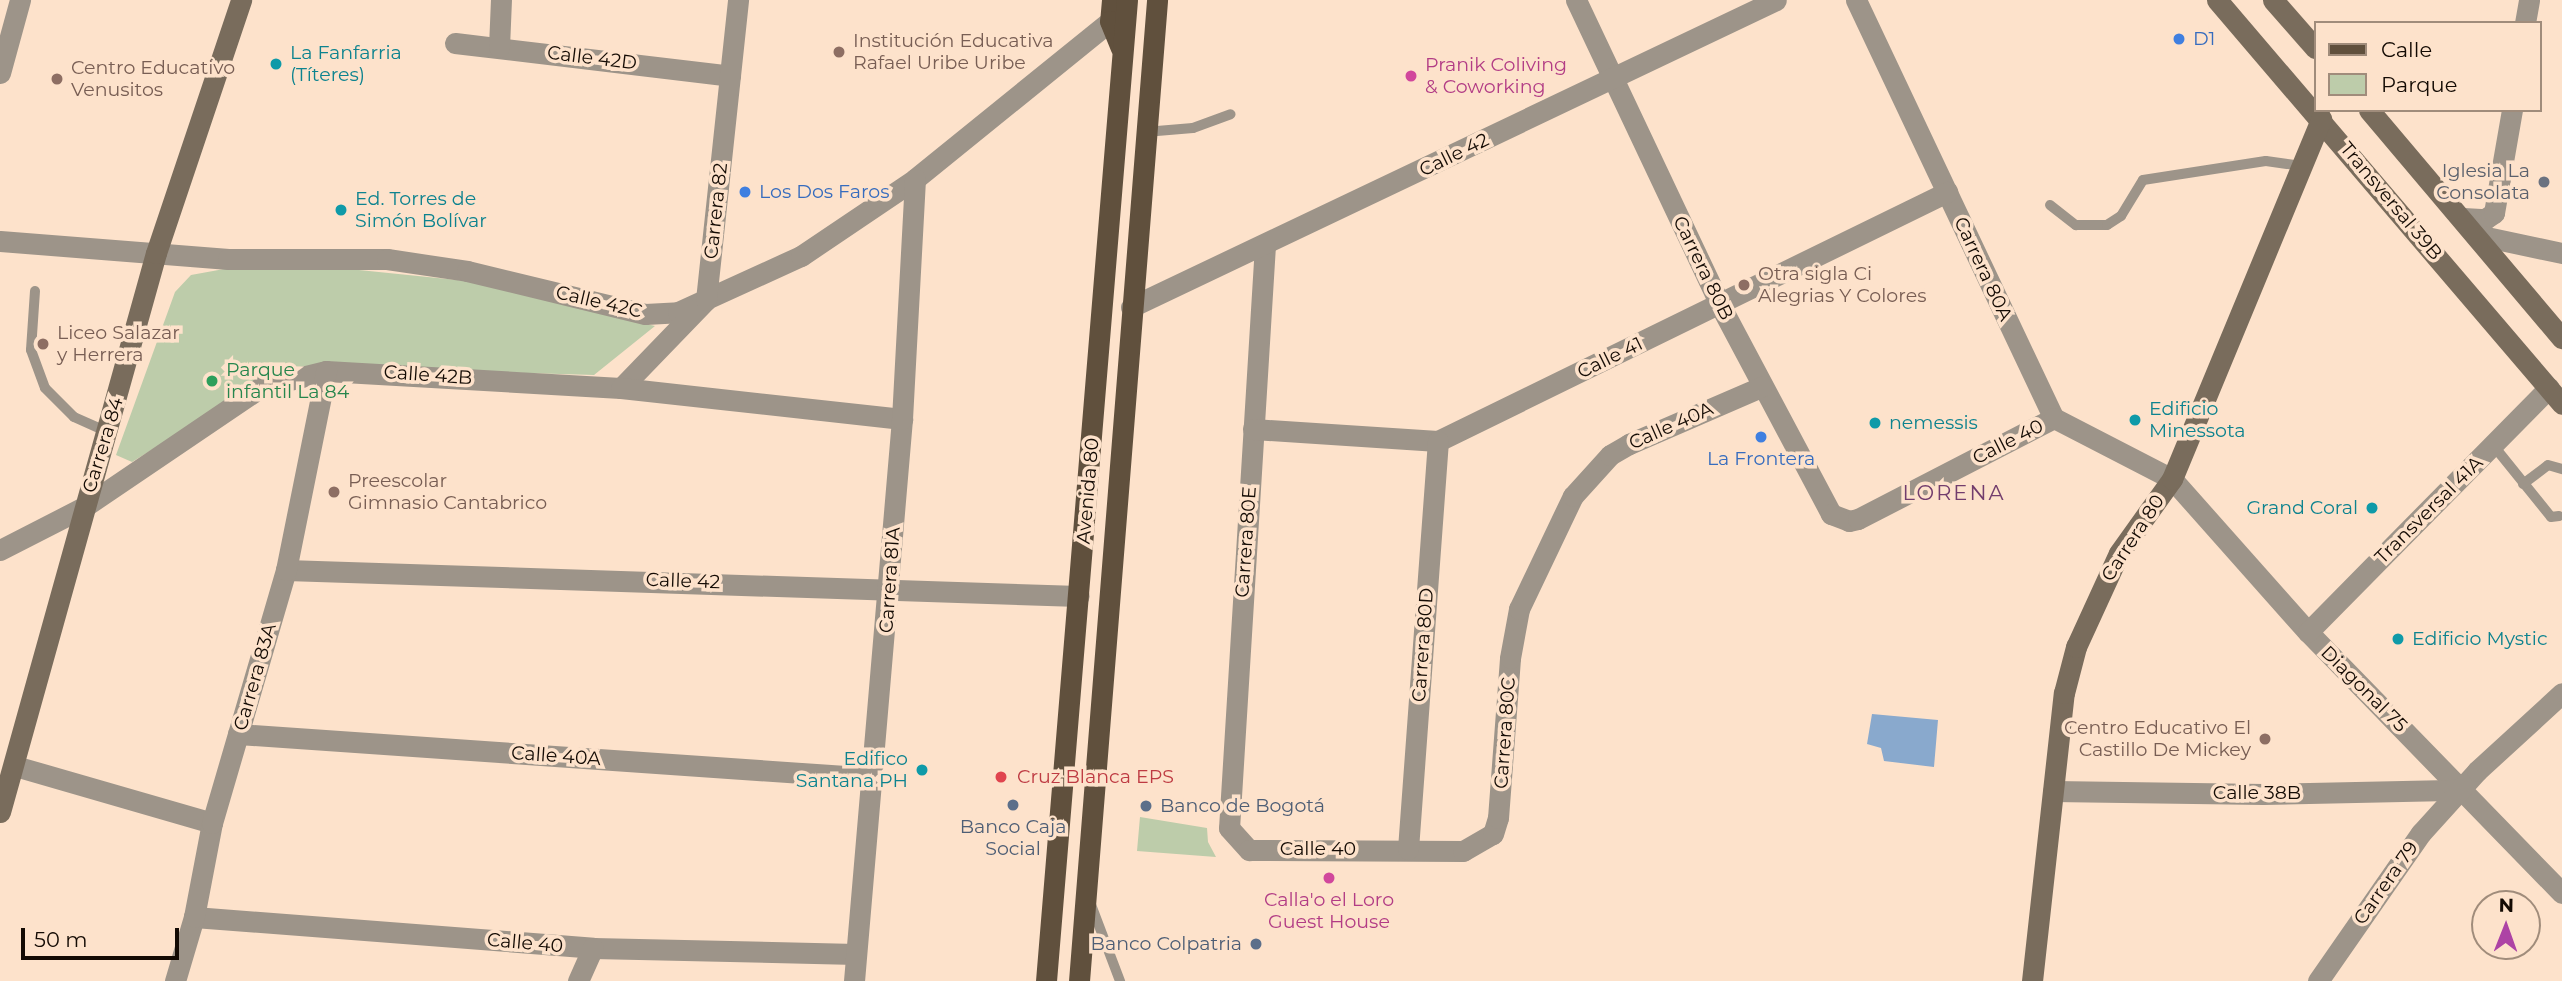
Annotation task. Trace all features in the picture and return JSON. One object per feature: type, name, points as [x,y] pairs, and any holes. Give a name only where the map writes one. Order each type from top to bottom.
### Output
[{"type":"main road","name":"Avenida 80","points":[[1046,981],[1126,58],[1128,0]]},
{"type":"main road","name":"Avenida 80","points":[[1079,981],[1157,0]]},
{"type":"main road","points":[[1111,11],[1126,58]]},
{"type":"street","points":[[0,73],[20,0]]},
{"type":"street","name":"Carrera 84","points":[[0,812],[156,253],[241,0]]},
{"type":"street","points":[[499,47],[501,0]]},
{"type":"street","name":"Carrera 82","points":[[706,300],[738,0]]},
{"type":"street","name":"Carrera 80B","points":[[1576,0],[1761,387],[1822,502],[1831,514],[1849,521]]},
{"type":"street","name":"Calle 42","points":[[1131,307],[1776,0]]},
{"type":"street","name":"Carrera 80A","points":[[1856,0],[2054,418]]},
{"type":"street","name":"Transversal 39B","points":[[2217,0],[2314,111]]},
{"type":"street","points":[[2273,0],[2314,47]]},
{"type":"street","points":[[2525,21],[2529,0]]},
{"type":"street","name":"Calle 42C","points":[[0,241],[156,253],[430,264],[645,314],[678,312],[801,256],[915,179],[1111,11]]},
{"type":"street","name":"Calle 42D","points":[[455,43],[730,76]]},
{"type":"street","name":"Transversal 39B","points":[[2315,112],[2555,396]]},
{"type":"street","points":[[2371,112],[2562,338]]},
{"type":"street","points":[[2463,218],[2485,219],[2494,213],[2512,112]]},
{"type":"street","name":"Carrera 80","points":[[2032,981],[2063,694],[2076,646],[2119,553],[2172,480],[2321,119]]},
{"type":"street","name":"Carrera 81A","points":[[854,981],[890,587],[915,179]]},
{"type":"street","name":"Calle 41","points":[[1253,429],[1438,441],[1947,192]]},
{"type":"street","points":[[2477,235],[2562,253]]},
{"type":"street","name":"Carrera 80E","points":[[1233,838],[1229,828],[1265,245]]},
{"type":"street","points":[[621,388],[706,300]]},
{"type":"street","name":"Calle 42B","points":[[0,550],[84,507],[261,387],[326,371],[621,388],[902,419]]},
{"type":"street","name":"Carrera 83A","points":[[175,981],[194,917],[212,823],[286,569],[326,371]]},
{"type":"street","name":"Calle 40A","points":[[1545,547],[1573,496],[1611,455],[1761,387]]},
{"type":"street","name":"Transversal 41A","points":[[2308,632],[2493,445],[2555,396]]},
{"type":"street","points":[[2054,418],[2172,480]]},
{"type":"street","name":"Calle 40","points":[[1849,521],[2054,418]]},
{"type":"street","name":"Carrera 80D","points":[[1408,849],[1438,441]]},
{"type":"street","name":"Diagonal 75","points":[[2172,480],[2308,632],[2562,893]]},
{"type":"street","name":"Carrera 80C","points":[[1408,849],[1463,851],[1493,834],[1498,818],[1514,630],[1525,588],[1545,547]]},
{"type":"street","name":"Calle 42","points":[[286,569],[890,587],[1079,596]]},
{"type":"street","name":"Carrera 79","points":[[2318,981],[2421,833],[2461,790],[2562,693]]},
{"type":"street","name":"Calle 40A","points":[[239,734],[874,778]]},
{"type":"street","points":[[15,766],[212,823]]},
{"type":"street","name":"Calle 38B","points":[[2053,791],[2263,794],[2461,790]]},
{"type":"street","name":"Calle 40","points":[[1233,838],[1249,850],[1408,849]]},
{"type":"street","name":"Calle 40","points":[[194,917],[593,948],[856,954]]},
{"type":"street","points":[[578,981],[593,948]]},
{"type":"lane","points":[[1145,132],[1193,128],[1230,114]]},
{"type":"lane","points":[[2050,205],[2076,225],[2107,225],[2122,216],[2143,180],[2266,162],[2302,166]]},
{"type":"lane","points":[[35,290],[31,350],[45,388],[74,417],[107,432]]},
{"type":"lane","points":[[2493,445],[2523,484],[2558,521]]},
{"type":"lane","points":[[2523,484],[2549,466],[2562,469]]},
{"type":"lane","points":[[1086,893],[1120,981]]},
{"type":"green space","points":[[224,269],[359,270],[467,281],[655,326],[594,375],[388,369],[263,381],[132,462],[116,455],[175,292],[191,275]]},
{"type":"green space","points":[[1140,817],[1207,828],[1208,842],[1216,857],[1137,851]]},
{"type":"water","points":[[1872,714],[1938,720],[1934,767],[1884,761],[1881,748],[1867,744]]},
{"type":"place","name":"D1","points":[[2179,39]]},
{"type":"place","name":"Institución Educativa Rafael Uribe Uribe","points":[[839,52]]},
{"type":"place","name":"La Fanfarria (Títeres)","points":[[276,64]]},
{"type":"place","name":"Pranik Coliving & Coworking","points":[[1411,76]]},
{"type":"place","name":"Centro Educativo Venusitos","points":[[57,79]]},
{"type":"place","name":"Iglesia La Consolata","points":[[2544,182]]},
{"type":"place","name":"Los Dos Faros","points":[[745,192]]},
{"type":"place","name":"Ed. Torres de Simón Bolívar","points":[[341,210]]},
{"type":"place","name":"Otra sigla Ci Alegrias Y Colores","points":[[1744,285]]},
{"type":"place","name":"Liceo Salazar y Herrera","points":[[43,344]]},
{"type":"place","name":"Parque infantil La 84","points":[[212,381]]},
{"type":"place","name":"Edificio Minessota","points":[[2135,420]]},
{"type":"place","name":"nemessis","points":[[1875,423]]},
{"type":"place","name":"La Frontera","points":[[1761,437]]},
{"type":"place","name":"Preescolar Gimnasio Cantabrico","points":[[334,492]]},
{"type":"place","name":"Grand Coral","points":[[2372,508]]},
{"type":"place","name":"Edificio Mystic","points":[[2398,639]]},
{"type":"place","name":"Centro Educativo El Castillo De Mickey","points":[[2265,739]]},
{"type":"place","name":"Edifico Santana PH","points":[[922,770]]},
{"type":"place","name":"Cruz Blanca EPS","points":[[1001,777]]},
{"type":"place","name":"Banco Caja Social","points":[[1013,805]]},
{"type":"place","name":"Banco de Bogotá","points":[[1146,806]]},
{"type":"place","name":"Calla'o el Loro Guest House","points":[[1329,878]]},
{"type":"place","name":"Banco Colpatria","points":[[1256,944]]},
{"type":"district","name":"LORENA","points":[[1954,493]]}]
